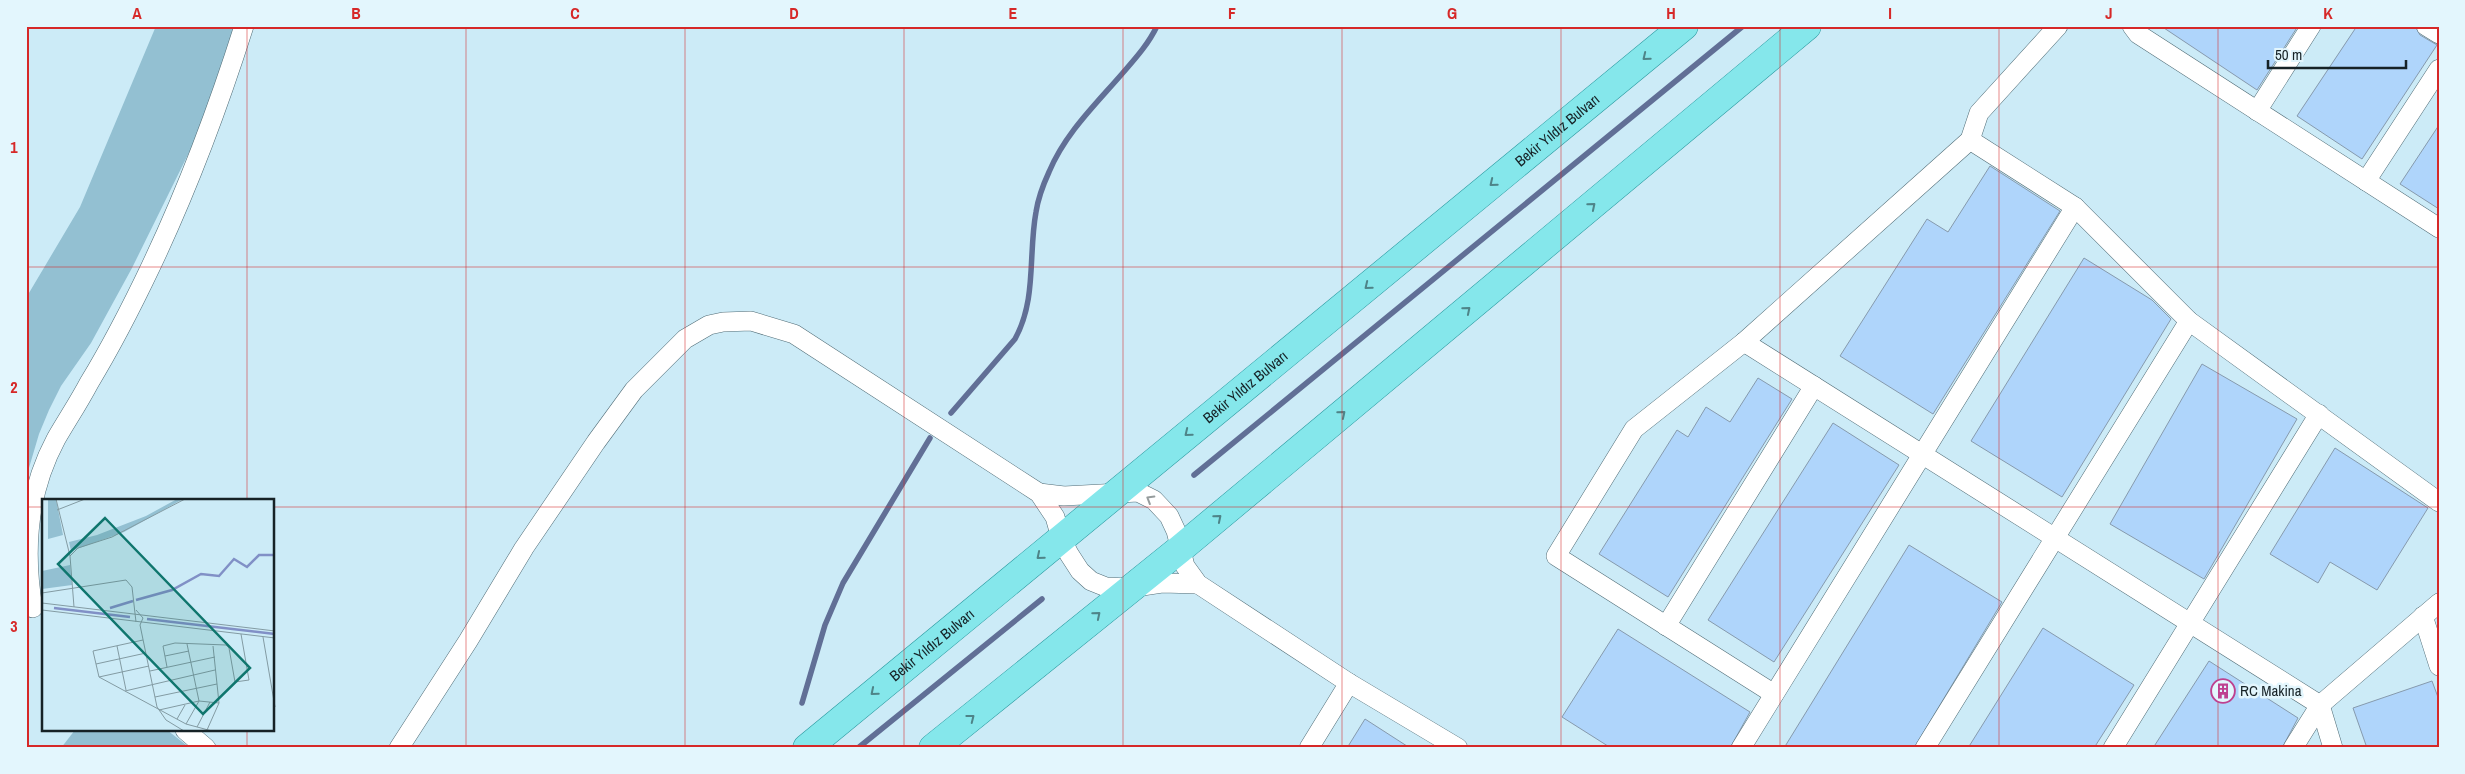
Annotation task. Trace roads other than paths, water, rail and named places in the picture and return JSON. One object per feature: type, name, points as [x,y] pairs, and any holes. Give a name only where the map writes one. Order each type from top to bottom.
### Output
[{"type":"main road","name":"Bekir Yıldız Bulvarı","points":[[807,748],[1684,26]]},
{"type":"main road","points":[[933,748],[1004,692],[1129,588],[1180,549],[1807,26]]},
{"type":"street","points":[[34,609],[27,562],[30,517],[40,477],[56,439],[122,325],[178,207],[222,96],[244,26]]},
{"type":"street","points":[[1774,694],[1556,556],[1634,429],[1744,342],[1970,140],[1980,113],[2058,26]]},
{"type":"street","points":[[2256,111],[2311,26]]},
{"type":"street","points":[[2426,26],[2439,34]]},
{"type":"street","points":[[2138,29],[2256,111],[2439,228]]},
{"type":"street","points":[[2366,181],[2439,69]]},
{"type":"street","points":[[1970,140],[2076,207],[2189,321],[2439,502]]},
{"type":"street","points":[[1741,748],[2076,207]]},
{"type":"street","points":[[399,748],[468,641],[524,548],[601,434],[634,390],[684,339],[709,325],[723,322],[751,321],[794,334],[1039,493],[1055,517],[1061,538],[1080,571],[1090,581],[1106,588],[1129,588],[1162,583],[1198,584]]},
{"type":"street","points":[[1925,748],[2189,321]]},
{"type":"street","points":[[1744,342],[2320,704],[2333,748]]},
{"type":"street","points":[[1666,626],[1814,386]]},
{"type":"street","points":[[2113,748],[2319,414]]},
{"type":"street","points":[[1039,493],[1064,496],[1138,492],[1154,500],[1168,516],[1176,531],[1185,566],[1198,584],[1349,683],[1458,748]]},
{"type":"street","points":[[2293,748],[2320,704],[2439,603]]},
{"type":"street","points":[[2423,616],[2439,666]]},
{"type":"street","points":[[1309,748],[1349,683]]},
{"type":"street","points":[[187,732],[206,748]]},
{"type":"waterway","points":[[951,413],[1015,339],[1022,324],[1029,293],[1034,228],[1039,197],[1056,158],[1081,121],[1140,52],[1157,26]]},
{"type":"waterway","points":[[1194,475],[1743,26]]},
{"type":"waterway","points":[[802,703],[825,625],[843,583],[930,438]]},
{"type":"waterway","points":[[858,748],[1042,599]]},
{"type":"place","name":"RC Makina","points":[[2223,691]]}]
